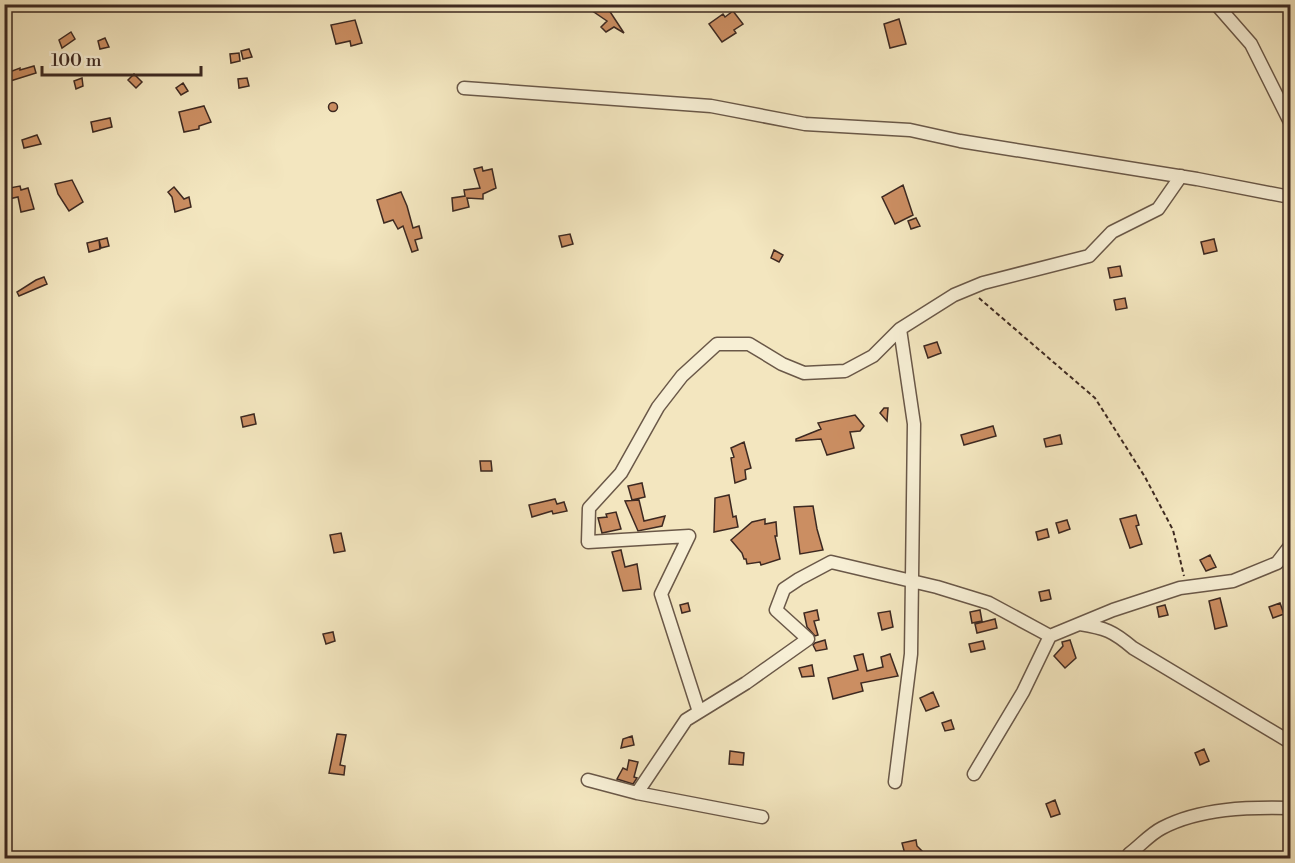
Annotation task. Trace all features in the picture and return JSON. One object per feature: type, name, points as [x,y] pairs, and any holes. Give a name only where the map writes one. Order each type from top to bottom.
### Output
[{"type":"street","points":[[1216,4],[1251,44],[1290,122]]},
{"type":"street","points":[[465,88],[711,106],[805,124],[910,130],[960,141],[1180,176],[1290,197]]},
{"type":"street","points":[[699,712],[661,594],[689,536],[588,542],[589,508],[621,473],[658,407],[682,376],[717,344],[749,344],[782,364],[804,373],[845,371],[873,356],[900,329],[921,314],[968,289],[994,280],[1089,256],[1112,232],[1158,209],[1180,176]]},
{"type":"street","points":[[895,782],[911,654],[914,424],[900,329]]},
{"type":"street","points":[[1277,563],[1290,546]]},
{"type":"street","points":[[974,774],[1023,692],[1050,636],[1113,610],[1187,587],[1233,581],[1290,560]]},
{"type":"street","points":[[637,793],[686,720],[746,683],[808,639],[776,610],[784,590],[831,562],[912,581],[989,603],[1050,636]]},
{"type":"street","points":[[1080,624],[1106,628],[1154,661],[1290,742]]},
{"type":"street","points":[[588,780],[637,793],[762,817]]},
{"type":"street","points":[[1130,854],[1161,828],[1198,814],[1265,807],[1290,808]]},
{"type":"path","points":[[968,289],[1095,398],[1145,477],[1173,530],[1187,587]]},
{"type":"building","points":[[595,4],[605,4],[624,33],[614,27],[606,32],[601,27],[607,21],[591,10]]},
{"type":"building","points":[[733,11],[743,24],[734,30],[736,33],[722,42],[709,24],[723,14],[725,17]]},
{"type":"building","points":[[899,19],[906,44],[890,48],[884,24]]},
{"type":"building","points":[[355,20],[362,43],[351,46],[350,41],[336,44],[331,25]]},
{"type":"building","points":[[71,32],[75,39],[62,48],[59,40]]},
{"type":"building","points":[[105,38],[109,47],[100,49],[98,41]]},
{"type":"building","points":[[249,49],[252,57],[243,59],[241,51]]},
{"type":"building","points":[[239,53],[240,61],[231,63],[230,54]]},
{"type":"building","points":[[34,66],[36,73],[4,83],[4,74]]},
{"type":"building","points":[[134,74],[142,82],[136,88],[128,80]]},
{"type":"building","points":[[82,78],[83,86],[76,89],[74,81]]},
{"type":"building","points":[[247,78],[249,86],[239,88],[238,79]]},
{"type":"building","points":[[183,83],[188,91],[181,95],[176,88]]},
{"type":"building","points":[[333,102],[338,107],[333,112],[328,107]]},
{"type":"building","points":[[204,106],[211,122],[199,126],[199,129],[184,132],[179,112]]},
{"type":"building","points":[[110,118],[112,127],[93,132],[91,122]]},
{"type":"building","points":[[37,135],[41,144],[24,148],[22,140]]},
{"type":"building","points":[[482,167],[483,171],[492,169],[496,188],[483,194],[483,199],[467,198],[469,207],[453,211],[452,198],[465,196],[464,190],[480,188],[474,169]]},
{"type":"building","points":[[72,180],[83,202],[69,211],[58,194],[55,184]]},
{"type":"building","points":[[903,185],[913,215],[895,224],[882,197]]},
{"type":"building","points":[[20,186],[21,190],[28,188],[34,209],[21,212],[18,197],[4,200],[4,189]]},
{"type":"building","points":[[174,187],[184,199],[189,197],[191,207],[175,212],[172,197],[168,192]]},
{"type":"building","points":[[401,192],[413,228],[419,226],[422,238],[415,240],[418,250],[412,252],[403,226],[398,229],[393,220],[384,223],[377,200]]},
{"type":"building","points":[[916,218],[920,226],[911,229],[908,221]]},
{"type":"building","points":[[570,234],[573,244],[562,247],[559,236]]},
{"type":"building","points":[[107,238],[109,246],[101,248],[99,240]]},
{"type":"building","points":[[1214,239],[1217,251],[1204,254],[1201,242]]},
{"type":"building","points":[[99,240],[100,249],[89,252],[87,243]]},
{"type":"building","points":[[774,250],[783,255],[779,262],[771,258]]},
{"type":"building","points":[[1120,266],[1122,276],[1110,278],[1108,268]]},
{"type":"building","points":[[44,277],[47,284],[19,296],[17,292]]},
{"type":"building","points":[[1125,298],[1127,308],[1116,310],[1114,300]]},
{"type":"building","points":[[937,342],[941,353],[928,358],[924,346]]},
{"type":"building","points":[[884,408],[888,408],[887,421],[880,413]]},
{"type":"building","points":[[254,414],[256,424],[243,427],[241,417]]},
{"type":"building","points":[[855,415],[864,426],[860,431],[850,432],[854,448],[827,455],[821,439],[796,441],[796,439],[821,429],[818,423]]},
{"type":"building","points":[[993,426],[996,436],[964,445],[961,435]]},
{"type":"building","points":[[1060,435],[1062,444],[1046,447],[1044,439]]},
{"type":"building","points":[[744,442],[751,468],[745,470],[746,479],[735,483],[731,458],[734,457],[731,448]]},
{"type":"building","points":[[480,461],[491,461],[492,471],[481,471]]},
{"type":"building","points":[[642,483],[645,497],[632,500],[628,486]]},
{"type":"building","points":[[729,495],[733,517],[736,516],[738,527],[714,532],[715,498]]},
{"type":"building","points":[[555,499],[557,504],[564,502],[567,511],[553,514],[552,511],[532,517],[529,505]]},
{"type":"building","points":[[639,500],[644,521],[665,516],[662,526],[638,531],[625,501]]},
{"type":"building","points":[[813,506],[823,550],[800,554],[794,507]]},
{"type":"building","points":[[616,512],[621,529],[602,533],[598,518],[607,517],[606,514]]},
{"type":"building","points":[[1136,515],[1139,525],[1136,526],[1142,544],[1130,548],[1120,519]]},
{"type":"building","points":[[765,519],[765,524],[776,522],[777,536],[775,536],[780,559],[761,565],[760,562],[747,564],[742,553],[731,540],[752,522]]},
{"type":"building","points":[[1067,520],[1070,529],[1059,533],[1056,523]]},
{"type":"building","points":[[1047,529],[1049,537],[1038,540],[1036,532]]},
{"type":"building","points":[[341,533],[345,551],[334,553],[330,535]]},
{"type":"building","points":[[621,550],[625,567],[637,564],[641,589],[623,591],[612,552]]},
{"type":"building","points":[[1210,555],[1216,567],[1206,571],[1200,560]]},
{"type":"building","points":[[1049,590],[1051,599],[1041,601],[1039,592]]},
{"type":"building","points":[[1220,598],[1227,626],[1215,629],[1209,601]]},
{"type":"building","points":[[688,603],[690,611],[682,613],[680,605]]},
{"type":"building","points":[[1280,603],[1284,614],[1273,618],[1269,607]]},
{"type":"building","points":[[1165,605],[1168,615],[1159,617],[1157,607]]},
{"type":"building","points":[[817,610],[819,620],[814,621],[818,635],[815,636],[807,627],[804,613]]},
{"type":"building","points":[[980,610],[982,621],[972,623],[970,612]]},
{"type":"building","points":[[890,611],[893,627],[882,630],[878,613]]},
{"type":"building","points":[[995,619],[997,628],[977,633],[975,624]]},
{"type":"building","points":[[333,632],[335,641],[326,644],[323,634]]},
{"type":"building","points":[[825,640],[827,649],[816,651],[813,645]]},
{"type":"building","points":[[1070,640],[1076,658],[1065,668],[1054,656],[1063,646],[1062,642]]},
{"type":"building","points":[[983,641],[985,649],[971,652],[969,644]]},
{"type":"building","points":[[863,654],[867,671],[883,667],[881,657],[890,654],[898,676],[861,683],[863,691],[833,699],[828,678],[858,670],[854,656]]},
{"type":"building","points":[[812,665],[814,676],[802,677],[799,668]]},
{"type":"building","points":[[933,692],[939,706],[926,711],[920,698]]},
{"type":"building","points":[[951,720],[954,729],[945,731],[942,723]]},
{"type":"building","points":[[337,734],[346,735],[340,765],[345,766],[344,775],[329,773]]},
{"type":"building","points":[[632,736],[634,745],[621,748],[623,739]]},
{"type":"building","points":[[1204,749],[1209,761],[1200,765],[1195,753]]},
{"type":"building","points":[[730,751],[744,753],[743,765],[729,764]]},
{"type":"building","points":[[629,760],[638,762],[634,777],[637,778],[633,784],[617,779],[623,768],[627,770]]},
{"type":"building","points":[[1055,800],[1060,814],[1051,817],[1046,804]]},
{"type":"building","points":[[916,840],[917,846],[922,851],[914,858],[906,858],[902,843]]}]
